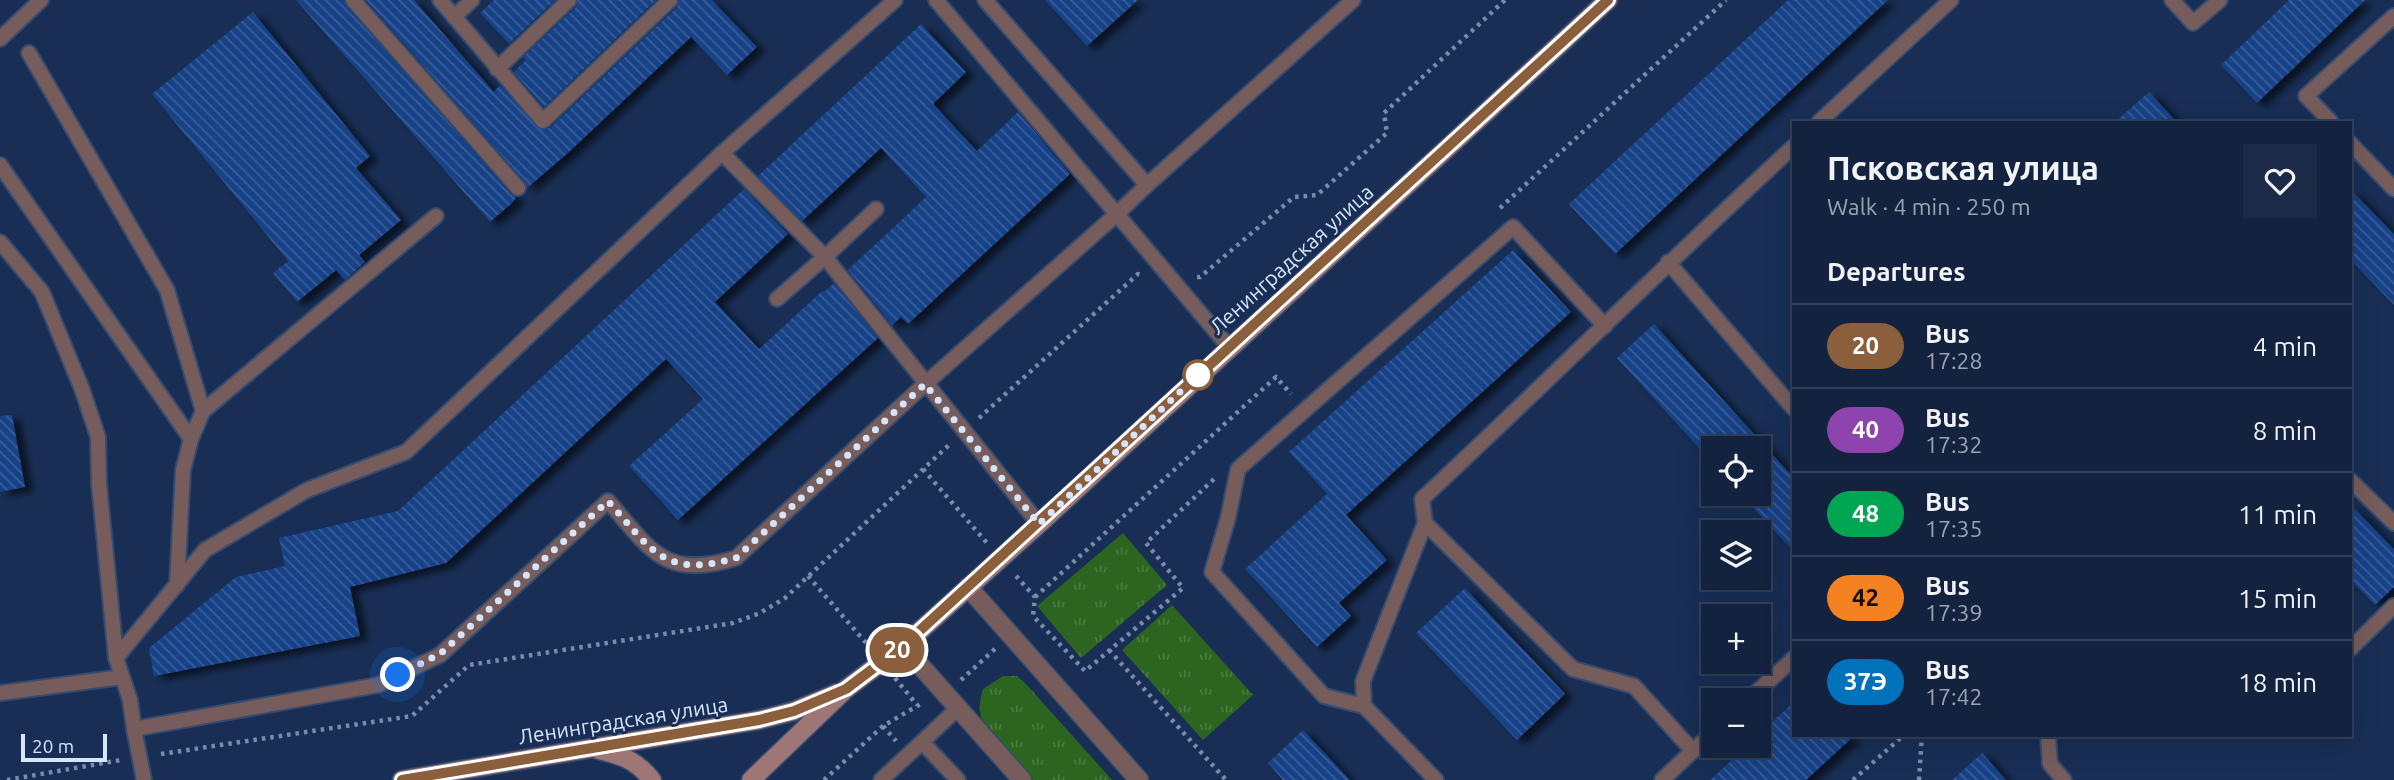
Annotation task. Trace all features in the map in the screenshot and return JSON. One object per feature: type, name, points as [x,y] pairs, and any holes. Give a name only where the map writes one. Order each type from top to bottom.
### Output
[{"type":"main road","name":"Ленинградская улица","points":[[751,780],[846,689],[903,646],[1039,524],[1608,0]]},
{"type":"main road","name":"Ленинградская улица","points":[[402,780],[759,720],[794,711],[846,689]]},
{"type":"main road","points":[[589,748],[624,756],[643,769],[652,780]]},
{"type":"street","points":[[968,587],[1139,780]]},
{"type":"street","points":[[903,646],[1021,780]]},
{"type":"lane","points":[[0,40],[41,0]]},
{"type":"lane","points":[[353,0],[518,188]]},
{"type":"lane","points":[[440,0],[543,121],[670,0]]},
{"type":"lane","points":[[454,17],[472,0]]},
{"type":"lane","points":[[497,69],[569,0]]},
{"type":"lane","points":[[116,658],[205,550],[307,490],[406,452],[722,153],[895,0]]},
{"type":"lane","points":[[936,0],[1229,347]]},
{"type":"lane","points":[[134,729],[378,685],[440,654],[608,501],[657,555],[696,566],[736,558],[925,384],[1353,0]]},
{"type":"lane","points":[[1820,121],[1951,0]]},
{"type":"lane","points":[[2172,0],[2193,23],[2220,0]]},
{"type":"lane","points":[[990,2],[1147,185]]},
{"type":"lane","points":[[2330,121],[2306,96],[2394,16]]},
{"type":"lane","points":[[29,53],[167,290],[202,411]]},
{"type":"lane","points":[[2352,145],[2394,189]]},
{"type":"lane","points":[[1364,706],[1363,681],[1425,523],[1422,499],[1605,326],[1668,262],[1792,148]]},
{"type":"lane","points":[[722,153],[825,257],[1039,524]]},
{"type":"lane","points":[[0,165],[191,439]]},
{"type":"lane","points":[[777,299],[876,209]]},
{"type":"lane","points":[[177,585],[183,470],[202,411],[436,216]]},
{"type":"lane","points":[[1436,780],[1364,706],[1324,696],[1212,572],[1228,518],[1238,470],[1513,227],[1605,326]]},
{"type":"lane","points":[[0,242],[41,292],[82,389],[98,438],[99,484],[116,658],[130,700],[144,780]]},
{"type":"lane","points":[[1668,262],[1792,407]]},
{"type":"lane","points":[[2352,482],[2394,523]]},
{"type":"lane","points":[[1425,523],[1573,669],[1634,687],[1693,751]]},
{"type":"lane","points":[[2352,647],[2394,606]]},
{"type":"lane","points":[[1761,688],[1792,660]]},
{"type":"lane","points":[[0,693],[122,677]]},
{"type":"lane","points":[[881,780],[958,708]]},
{"type":"lane","points":[[2048,737],[2050,764],[2064,780]]},
{"type":"lane","points":[[922,742],[958,780]]},
{"type":"lane","points":[[1662,780],[1701,743]]},
{"type":"path","points":[[1035,597],[1276,377],[1297,401]]},
{"type":"path","points":[[808,576],[917,705]]},
{"type":"path","points":[[1110,650],[1226,780]]},
{"type":"path","points":[[1853,780],[1902,737]]},
{"type":"path","points":[[1919,780],[1922,737]]},
{"type":"green space","points":[[1123,533],[1167,585],[1081,658],[1037,606]]},
{"type":"green space","points":[[1172,605],[1253,695],[1203,740],[1122,650]]},
{"type":"green space","points":[[1003,676],[1017,676],[1026,684],[1112,780],[1033,780],[994,740],[980,712],[983,689]]},
{"type":"building","points":[[296,0],[344,0],[346,6],[516,197],[513,202],[490,222]]},
{"type":"building","points":[[366,0],[414,0],[494,92],[500,85],[541,130],[550,128],[677,7],[679,0],[712,0],[757,47],[727,75],[691,37],[527,188],[525,182]]},
{"type":"building","points":[[494,0],[555,0],[509,44],[480,13]]},
{"type":"building","points":[[578,0],[656,0],[544,107],[514,72],[526,60],[523,57],[576,7]]},
{"type":"building","points":[[1045,0],[1138,0],[1087,46]]},
{"type":"building","points":[[1788,0],[1888,0],[1615,254],[1569,204]]},
{"type":"building","points":[[2289,0],[2365,0],[2257,103],[2221,65]]},
{"type":"building","points":[[253,12],[370,156],[356,168],[401,220],[359,255],[365,262],[345,280],[336,270],[297,302],[273,273],[288,261],[152,94]]},
{"type":"building","points":[[921,24],[966,72],[933,104],[977,151],[1018,112],[1070,174],[908,324],[901,317],[892,325],[848,270],[926,197],[881,148],[802,221],[758,176]]},
{"type":"building","points":[[2149,92],[2176,121],[2116,121]]},
{"type":"building","points":[[744,189],[788,234],[715,302],[759,349],[834,283],[878,338],[678,520],[629,466],[703,399],[666,359],[446,563],[350,587],[360,636],[154,676],[149,648],[236,577],[285,566],[279,538],[398,511]]},
{"type":"building","points":[[2352,191],[2394,234],[2394,305],[2352,261]]},
{"type":"building","points":[[1513,250],[1571,312],[1346,515],[1387,560],[1339,603],[1351,616],[1317,647],[1245,569],[1327,494],[1289,452]]},
{"type":"building","points":[[1654,324],[1756,436],[1701,436],[1699,448],[1617,358]]},
{"type":"building","points":[[12,415],[25,487],[0,492],[0,416]]},
{"type":"building","points":[[1771,453],[1792,476],[1792,550],[1771,527],[1771,520],[1764,520],[1751,506],[1771,506]]},
{"type":"building","points":[[2352,506],[2394,549],[2394,587],[2375,605],[2352,582]]},
{"type":"building","points":[[1465,588],[1565,694],[1517,740],[1416,633]]},
{"type":"building","points":[[1792,704],[1792,737],[1853,737],[1806,780],[1710,780],[1734,758],[1771,758],[1771,723]]},
{"type":"building","points":[[1303,730],[1350,780],[1283,780],[1268,763]]},
{"type":"building","points":[[1982,753],[2006,780],[1952,780]]},
{"type":"bus line","name":"20","points":[[402,780],[759,720],[794,711],[846,689],[903,646],[1039,524],[1608,0]]},
{"type":"route","points":[[398,675],[440,654],[608,501],[657,555],[696,566],[736,558],[925,384],[1039,524],[1198,375]]}]
